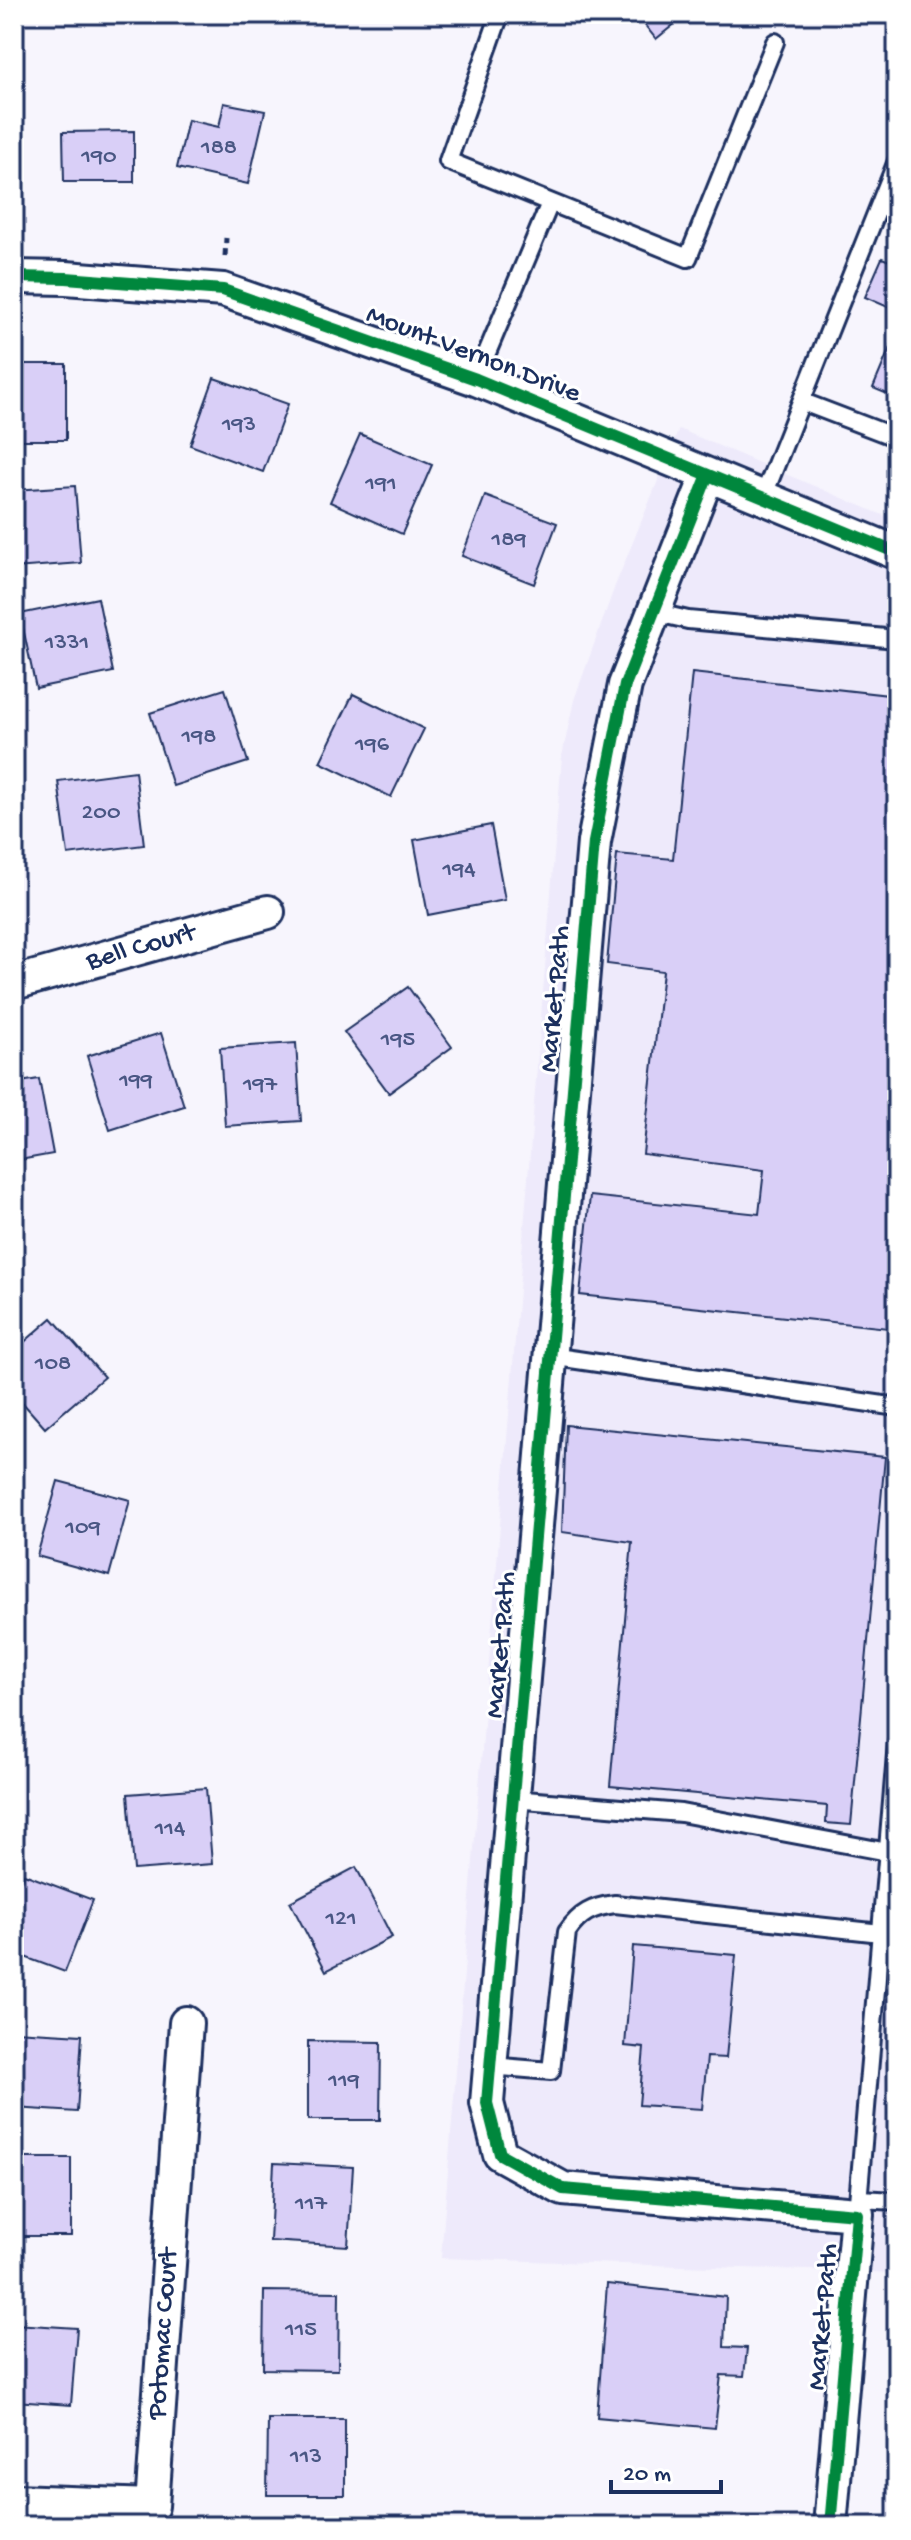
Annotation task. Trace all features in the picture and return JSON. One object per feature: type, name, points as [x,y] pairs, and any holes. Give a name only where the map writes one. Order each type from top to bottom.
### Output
[{"type":"street","name":"Mount Vernon Drive","points":[[14,277],[223,290],[476,379],[897,553]]},
{"type":"street","name":"Market Path","points":[[707,477],[625,685],[594,842],[487,2103],[500,2154],[563,2189],[858,2206],[830,2526]]},
{"type":"street","name":"Bell Court","points":[[14,983],[268,912]]},
{"type":"street","name":"Potomac Court","points":[[14,2501],[152,2506],[186,2023]]},
{"type":"lane","points":[[500,14],[448,161],[688,258],[775,42]]},
{"type":"lane","points":[[763,497],[897,161]]},
{"type":"lane","points":[[476,379],[550,203]]},
{"type":"lane","points":[[803,402],[897,438]]},
{"type":"lane","points":[[653,612],[688,620],[897,639]]},
{"type":"lane","points":[[550,1356],[897,1407]]},
{"type":"lane","name":"Market Path","points":[[858,2206],[897,1743]]},
{"type":"lane","points":[[513,1799],[681,1813],[888,1852]]},
{"type":"lane","points":[[490,2066],[551,2071],[567,1932],[577,1918],[595,1906],[615,1904],[881,1933]]},
{"type":"lane","points":[[858,2206],[897,2201]]},
{"type":"shaded area","points":[[679,429],[897,521],[897,2273],[441,2258],[562,756],[574,700],[615,586]]},
{"type":"building","points":[[636,14],[687,14],[656,39]]},
{"type":"building","points":[[224,103],[265,111],[248,184],[177,168],[188,120],[219,127]]},
{"type":"building","points":[[14,130],[22,130],[21,184],[14,184]]},
{"type":"building","points":[[134,131],[134,182],[64,182],[63,132]]},
{"type":"building","points":[[882,258],[897,264],[897,311],[865,297]]},
{"type":"building","points":[[897,331],[897,398],[873,388]]},
{"type":"building","points":[[14,364],[66,364],[66,440],[14,440]]},
{"type":"building","points":[[214,378],[288,404],[263,472],[190,445]]},
{"type":"building","points":[[360,434],[432,465],[402,534],[330,502]]},
{"type":"building","points":[[75,486],[81,563],[14,568],[14,490]]},
{"type":"building","points":[[485,496],[557,523],[534,584],[462,556]]},
{"type":"building","points":[[98,598],[113,672],[36,688],[20,614]]},
{"type":"building","points":[[692,673],[897,696],[897,1329],[580,1295],[590,1196],[759,1214],[764,1170],[643,1154],[663,971],[607,964],[617,854],[673,859]]},
{"type":"building","points":[[225,689],[248,762],[173,786],[150,713]]},
{"type":"building","points":[[353,694],[424,729],[391,797],[320,762]]},
{"type":"building","points":[[135,771],[144,845],[68,855],[58,781]]},
{"type":"building","points":[[491,825],[505,900],[428,915],[414,840]]},
{"type":"building","points":[[408,987],[452,1047],[389,1093],[344,1032]]},
{"type":"building","points":[[161,1033],[184,1106],[110,1130],[87,1056]]},
{"type":"building","points":[[296,1043],[301,1121],[225,1126],[220,1048]]},
{"type":"building","points":[[39,1079],[53,1154],[14,1161],[14,1083]]},
{"type":"building","points":[[52,1318],[104,1377],[45,1428],[14,1393],[14,1351]]},
{"type":"building","points":[[566,1425],[885,1457],[851,1825],[826,1823],[827,1806],[610,1786],[632,1542],[562,1532]]},
{"type":"building","points":[[58,1481],[130,1500],[109,1576],[37,1556]]},
{"type":"building","points":[[206,1788],[212,1864],[134,1870],[128,1794]]},
{"type":"building","points":[[356,1867],[392,1937],[326,1971],[290,1902]]},
{"type":"building","points":[[24,1874],[93,1900],[65,1972],[14,1953],[14,1900]]},
{"type":"building","points":[[633,1946],[736,1955],[726,2058],[707,2057],[702,2109],[639,2105],[644,2048],[625,2046]]},
{"type":"building","points":[[14,2031],[82,2035],[77,2112],[14,2108]]},
{"type":"building","points":[[308,2041],[381,2042],[380,2120],[308,2120]]},
{"type":"building","points":[[897,2044],[897,2114],[889,2114]]},
{"type":"building","points":[[14,2158],[71,2158],[71,2236],[14,2236]]},
{"type":"building","points":[[274,2163],[353,2167],[348,2246],[270,2241]]},
{"type":"building","points":[[607,2284],[726,2297],[724,2347],[747,2348],[744,2376],[721,2375],[715,2428],[597,2417]]},
{"type":"building","points":[[264,2291],[339,2292],[338,2370],[263,2369]]},
{"type":"building","points":[[14,2324],[77,2328],[71,2405],[14,2401]]},
{"type":"building","points":[[268,2419],[345,2419],[345,2495],[267,2495]]},
{"type":"cycle path","points":[[14,277],[223,290],[476,379],[897,553]]},
{"type":"cycle path","points":[[707,477],[625,685],[594,842],[487,2103],[500,2154],[563,2189],[857,2214],[830,2526]]}]
